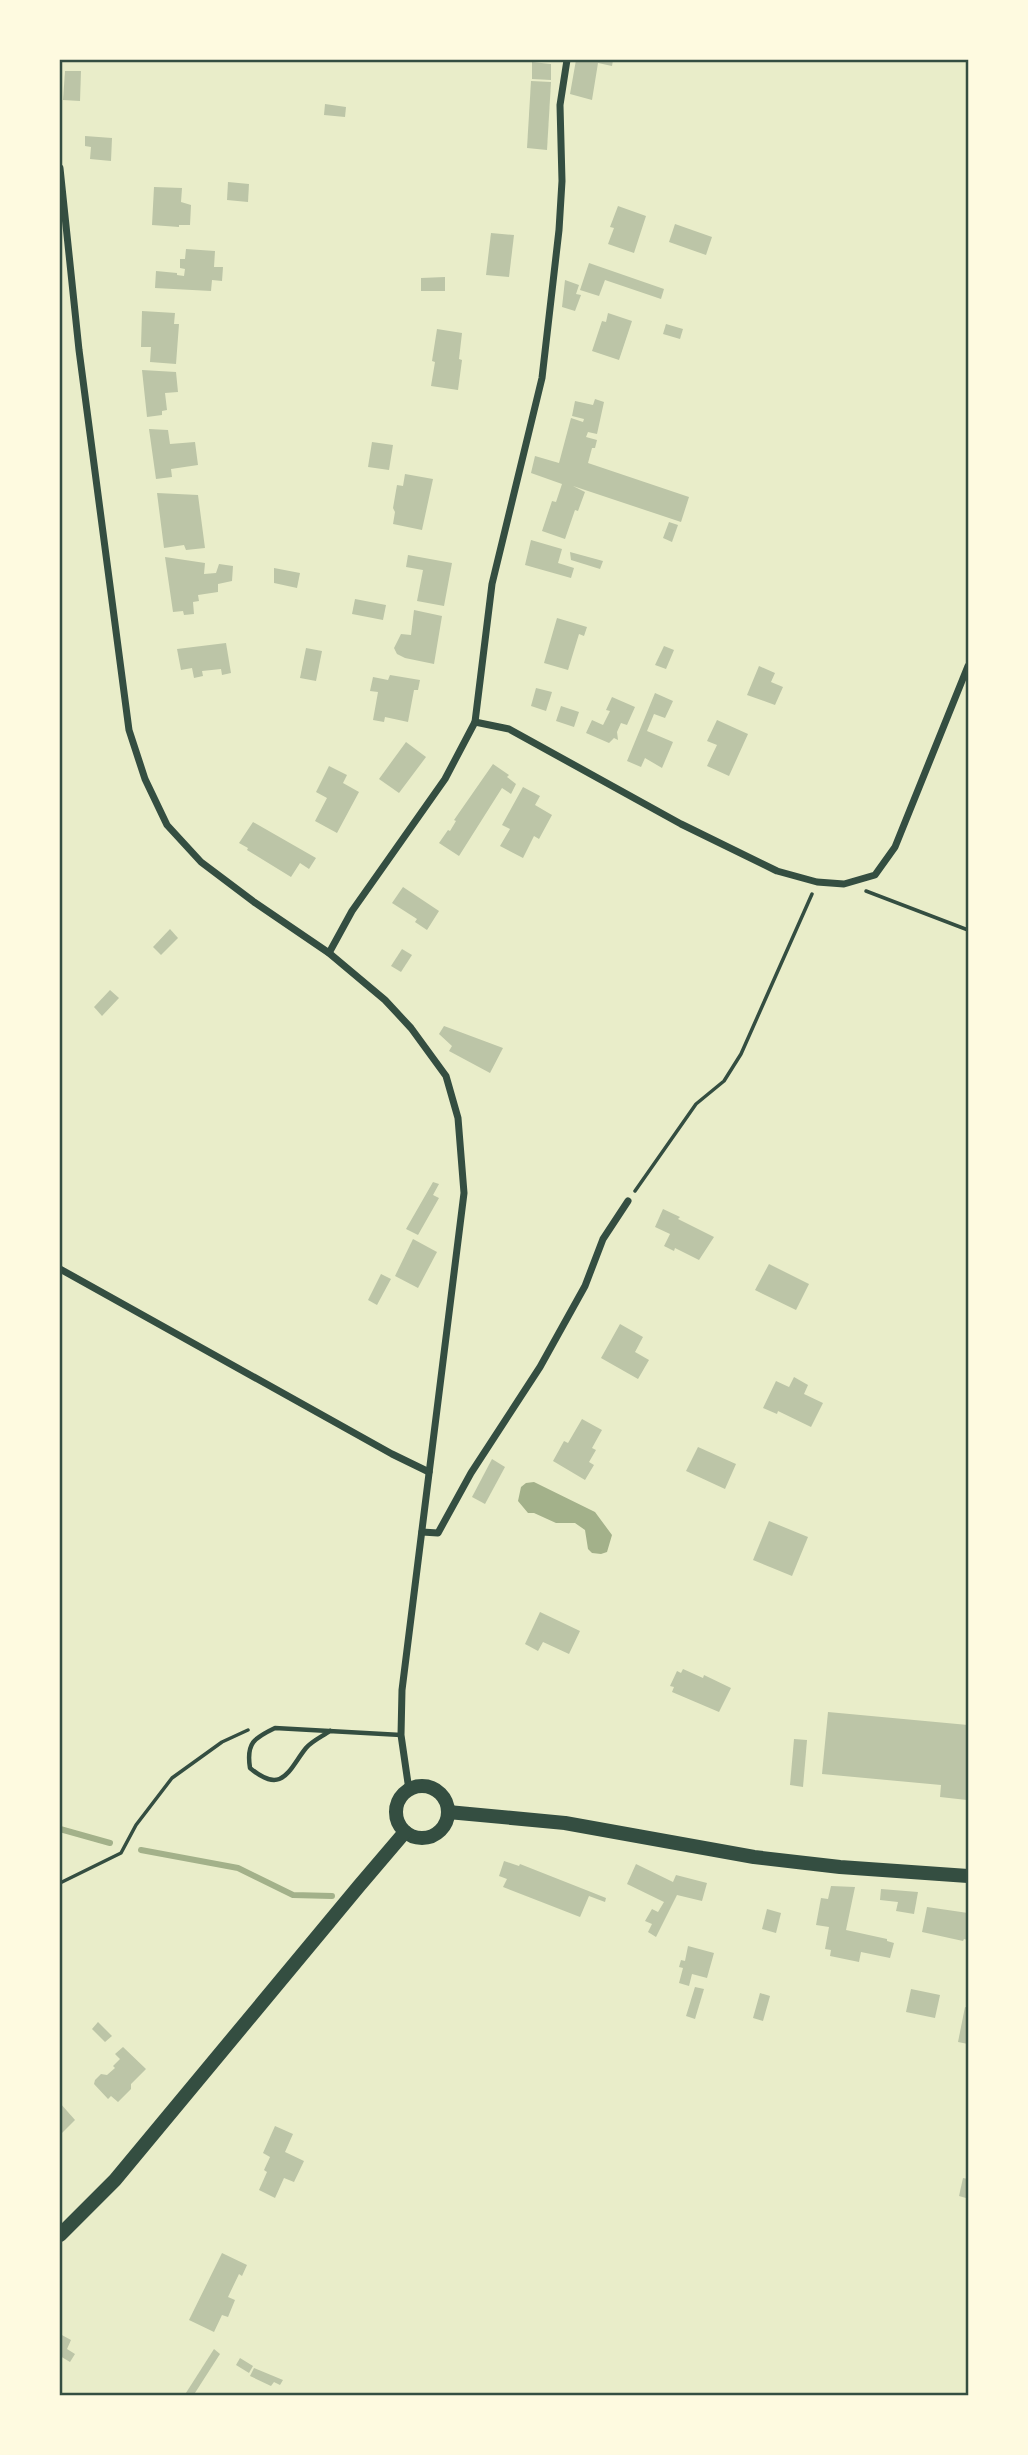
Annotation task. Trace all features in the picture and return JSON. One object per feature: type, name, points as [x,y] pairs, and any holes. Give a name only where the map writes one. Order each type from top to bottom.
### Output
[{"type":"main road","points":[[422,1786],[435,1790],[444,1799],[448,1812],[446,1823],[439,1833],[428,1838],[416,1838],[405,1832],[398,1822],[396,1810],[400,1798],[409,1790],[422,1786]]},
{"type":"main road","points":[[448,1812],[565,1824],[754,1857],[839,1867],[968,1876]]},
{"type":"main road","points":[[60,2235],[115,2180],[405,1832]]},
{"type":"street","points":[[329,953],[352,911],[446,779],[475,722],[492,584],[542,378],[559,230],[562,181],[560,105],[567,60]]},
{"type":"street","points":[[60,167],[81,363],[129,730],[145,779],[167,825],[201,862],[329,953],[386,1000],[411,1028],[446,1076],[458,1118],[464,1193],[402,1690],[401,1735],[409,1790]]},
{"type":"street","points":[[475,722],[509,729],[705,836],[776,871],[817,882],[844,884],[875,875],[895,847],[968,666]]},
{"type":"street","points":[[422,1532],[438,1533],[471,1473],[540,1367],[584,1286],[603,1239],[628,1201]]},
{"type":"street","points":[[60,1269],[391,1454],[429,1472]]},
{"type":"lane","points":[[330,1731],[307,1746],[293,1769],[281,1778],[267,1779],[250,1768],[250,1746],[257,1737],[275,1728],[330,1731],[401,1735]]},
{"type":"path","points":[[628,1201],[696,1104],[724,1081],[741,1054],[817,882]]},
{"type":"path","points":[[844,884],[891,899],[968,930]]},
{"type":"path","points":[[60,1883],[121,1853],[136,1825],[172,1778],[212,1749],[246,1730],[275,1728]]},
{"type":"shaded area","points":[[534,1482],[595,1512],[612,1535],[607,1552],[592,1553],[588,1549],[585,1530],[575,1523],[556,1523],[528,1513],[518,1501],[521,1487]]},
{"type":"building","points":[[576,60],[613,60],[612,66],[598,63],[592,100],[570,94]]},
{"type":"building","points":[[532,62],[551,64],[551,80],[532,79]]},
{"type":"building","points":[[65,71],[81,71],[80,101],[63,100]]},
{"type":"building","points":[[531,81],[551,82],[547,150],[527,148]]},
{"type":"building","points":[[325,104],[346,107],[345,117],[324,115]]},
{"type":"building","points":[[85,136],[112,138],[111,161],[90,159],[91,147],[85,146]]},
{"type":"building","points":[[228,182],[249,184],[248,202],[227,200]]},
{"type":"building","points":[[154,187],[182,188],[181,202],[191,205],[190,225],[152,225]]},
{"type":"building","points":[[618,206],[646,216],[634,253],[608,244],[614,228],[610,227]]},
{"type":"building","points":[[675,224],[712,237],[706,255],[669,242]]},
{"type":"building","points":[[491,233],[514,235],[509,277],[486,275]]},
{"type":"building","points":[[186,249],[215,251],[214,267],[223,267],[222,281],[212,280],[211,291],[155,288],[156,271],[184,276],[185,269],[180,268],[180,259],[185,259]]},
{"type":"building","points":[[589,263],[664,289],[661,299],[605,280],[599,296],[580,290]]},
{"type":"building","points":[[445,277],[445,291],[421,291],[421,278]]},
{"type":"building","points":[[565,280],[579,285],[576,294],[581,295],[575,311],[562,307]]},
{"type":"building","points":[[142,311],[175,313],[174,324],[179,324],[176,364],[150,362],[151,347],[141,347]]},
{"type":"building","points":[[608,313],[632,321],[619,360],[592,351],[602,321],[606,322]]},
{"type":"building","points":[[666,324],[683,329],[680,339],[663,334]]},
{"type":"building","points":[[437,329],[462,333],[458,390],[431,386]]},
{"type":"building","points":[[142,370],[176,372],[178,392],[165,393],[167,410],[162,411],[162,415],[147,417]]},
{"type":"building","points":[[595,399],[604,402],[597,434],[588,432],[586,437],[597,440],[588,463],[689,497],[681,522],[573,486],[585,492],[578,511],[575,510],[565,539],[542,531],[552,501],[556,502],[562,484],[531,473],[535,456],[559,463],[571,418],[583,422],[584,419],[572,416],[575,401],[593,405]]},
{"type":"building","points":[[149,429],[168,430],[170,444],[195,442],[198,465],[171,469],[172,477],[156,479]]},
{"type":"building","points":[[372,442],[393,445],[389,470],[368,467]]},
{"type":"building","points":[[405,474],[433,479],[422,530],[393,524],[397,485],[403,486]]},
{"type":"building","points":[[157,493],[198,495],[205,548],[186,550],[184,545],[164,548]]},
{"type":"building","points":[[669,522],[678,525],[672,542],[663,538]]},
{"type":"building","points":[[531,540],[562,549],[558,563],[574,568],[571,578],[525,565]]},
{"type":"building","points":[[570,552],[603,561],[600,569],[571,560]]},
{"type":"building","points":[[408,555],[452,563],[444,606],[417,601],[423,570],[406,567]]},
{"type":"building","points":[[165,557],[205,563],[204,574],[216,573],[219,564],[233,566],[232,581],[218,584],[218,592],[198,595],[199,601],[193,602],[194,614],[173,612]]},
{"type":"building","points":[[274,568],[300,573],[297,588],[274,583]]},
{"type":"building","points":[[355,599],[386,605],[383,620],[352,614]]},
{"type":"building","points":[[414,610],[442,616],[434,664],[405,658],[397,654],[394,648],[401,634],[411,635]]},
{"type":"building","points":[[557,618],[587,627],[584,636],[579,634],[568,670],[544,663]]},
{"type":"building","points":[[226,643],[231,673],[222,675],[221,669],[202,671],[203,676],[194,678],[192,668],[181,670],[177,649]]},
{"type":"building","points":[[664,646],[674,650],[666,669],[655,665]]},
{"type":"building","points":[[306,648],[322,651],[316,681],[300,678]]},
{"type":"building","points":[[759,666],[775,673],[771,682],[783,687],[775,705],[747,695]]},
{"type":"building","points":[[390,675],[420,680],[418,690],[414,690],[408,722],[385,717],[384,722],[373,720],[378,692],[370,691],[373,677],[388,680]]},
{"type":"building","points":[[536,688],[552,692],[546,711],[531,706]]},
{"type":"building","points":[[655,693],[673,701],[665,718],[654,714],[647,731],[673,742],[662,768],[645,758],[641,767],[627,761]]},
{"type":"building","points":[[612,697],[635,707],[627,725],[621,723],[617,732],[618,740],[614,738],[609,743],[586,733],[592,720],[603,725],[610,711],[606,710]]},
{"type":"building","points":[[561,706],[579,712],[574,727],[556,721]]},
{"type":"building","points":[[717,720],[748,734],[729,776],[707,766],[717,745],[707,741]]},
{"type":"building","points":[[406,742],[426,757],[399,793],[379,779]]},
{"type":"building","points":[[493,764],[509,775],[507,777],[516,784],[511,794],[502,788],[459,856],[439,843],[448,830],[450,831],[456,821],[454,820]]},
{"type":"building","points":[[329,766],[347,775],[343,783],[359,792],[337,833],[315,821],[327,798],[316,792]]},
{"type":"building","points":[[523,787],[540,796],[535,805],[552,815],[539,839],[534,836],[523,858],[500,846],[510,829],[502,825]]},
{"type":"building","points":[[253,822],[316,858],[309,869],[300,863],[291,877],[247,850],[248,848],[239,843]]},
{"type":"building","points":[[403,887],[439,911],[427,930],[415,922],[417,919],[392,903]]},
{"type":"building","points":[[170,929],[178,938],[161,955],[153,947]]},
{"type":"building","points":[[402,949],[412,955],[401,972],[391,966]]},
{"type":"building","points":[[110,990],[119,998],[102,1016],[94,1007]]},
{"type":"building","points":[[444,1026],[503,1048],[490,1073],[449,1051],[452,1046],[439,1034]]},
{"type":"building","points":[[433,1182],[439,1184],[433,1195],[439,1198],[418,1235],[406,1229]]},
{"type":"building","points":[[663,1209],[714,1237],[699,1260],[675,1248],[674,1251],[664,1246],[670,1234],[655,1227]]},
{"type":"building","points":[[413,1239],[437,1252],[418,1288],[395,1276]]},
{"type":"building","points":[[769,1264],[809,1284],[796,1310],[755,1290]]},
{"type":"building","points":[[381,1274],[391,1279],[377,1305],[368,1300]]},
{"type":"building","points":[[620,1324],[643,1337],[635,1352],[649,1360],[638,1379],[601,1358]]},
{"type":"building","points":[[794,1377],[808,1385],[804,1394],[823,1403],[811,1427],[778,1411],[777,1414],[763,1408],[776,1381],[789,1387]]},
{"type":"building","points":[[582,1419],[602,1430],[592,1448],[596,1450],[589,1462],[594,1465],[585,1480],[553,1461],[564,1441],[568,1443]]},
{"type":"building","points":[[698,1447],[736,1464],[725,1489],[686,1471]]},
{"type":"building","points":[[492,1459],[505,1467],[485,1504],[472,1497]]},
{"type":"building","points":[[769,1521],[808,1537],[792,1576],[753,1560]]},
{"type":"building","points":[[540,1612],[580,1631],[569,1654],[543,1642],[538,1651],[525,1644]]},
{"type":"building","points":[[683,1669],[703,1678],[704,1675],[731,1688],[719,1712],[672,1692],[674,1687],[670,1686],[677,1671],[681,1673]]},
{"type":"building","points":[[828,1712],[968,1725],[967,1800],[940,1797],[941,1785],[822,1774]]},
{"type":"building","points":[[794,1739],[807,1740],[803,1787],[790,1785]]},
{"type":"building","points":[[504,1861],[519,1866],[520,1864],[606,1898],[605,1902],[589,1896],[580,1917],[503,1887],[507,1879],[499,1876]]},
{"type":"building","points":[[636,1864],[673,1882],[676,1875],[707,1883],[702,1901],[677,1895],[656,1937],[648,1932],[652,1924],[645,1921],[652,1909],[658,1912],[664,1902],[627,1884]]},
{"type":"building","points":[[831,1886],[855,1887],[846,1930],[894,1943],[890,1958],[861,1952],[859,1962],[830,1956],[831,1950],[825,1949],[829,1927],[816,1925],[821,1898],[828,1899]]},
{"type":"building","points":[[881,1889],[918,1892],[914,1914],[896,1911],[898,1902],[880,1900]]},
{"type":"building","points":[[927,1907],[968,1913],[968,1940],[922,1932]]},
{"type":"building","points":[[767,1909],[781,1913],[776,1933],[762,1929]]},
{"type":"building","points":[[688,1946],[714,1953],[707,1978],[692,1974],[689,1986],[679,1983],[683,1968],[679,1967],[681,1960],[685,1961]]},
{"type":"building","points":[[695,1987],[704,1989],[695,2019],[686,2016]]},
{"type":"building","points":[[911,1989],[940,1995],[935,2018],[906,2012]]},
{"type":"building","points":[[760,1993],[770,1996],[763,2021],[753,2018]]},
{"type":"building","points":[[965,2007],[968,2008],[968,2044],[958,2042]]},
{"type":"building","points":[[98,2022],[112,2036],[105,2042],[92,2029]]},
{"type":"building","points":[[123,2047],[146,2069],[118,2102],[111,2096],[108,2099],[94,2084],[101,2074],[107,2075],[115,2068],[113,2066],[120,2059],[115,2054]]},
{"type":"building","points":[[60,2103],[75,2120],[60,2135]]},
{"type":"building","points":[[275,2126],[293,2134],[285,2152],[304,2161],[294,2182],[284,2178],[275,2198],[259,2190],[270,2157],[263,2153]]},
{"type":"building","points":[[963,2178],[968,2179],[966,2198],[959,2196]]},
{"type":"building","points":[[222,2253],[247,2265],[242,2276],[239,2274],[228,2297],[235,2300],[228,2317],[222,2315],[214,2332],[189,2320]]},
{"type":"building","points":[[60,2334],[71,2340],[67,2349],[75,2354],[70,2362],[60,2356]]},
{"type":"building","points":[[214,2349],[220,2354],[193,2396],[184,2396]]},
{"type":"building","points":[[240,2358],[253,2366],[249,2373],[236,2365]]},
{"type":"building","points":[[254,2368],[283,2380],[280,2385],[274,2382],[271,2386],[250,2376]]},
{"type":"waterway","points":[[60,1829],[110,1843]]},
{"type":"waterway","points":[[141,1850],[238,1868],[293,1895],[332,1896]]}]
